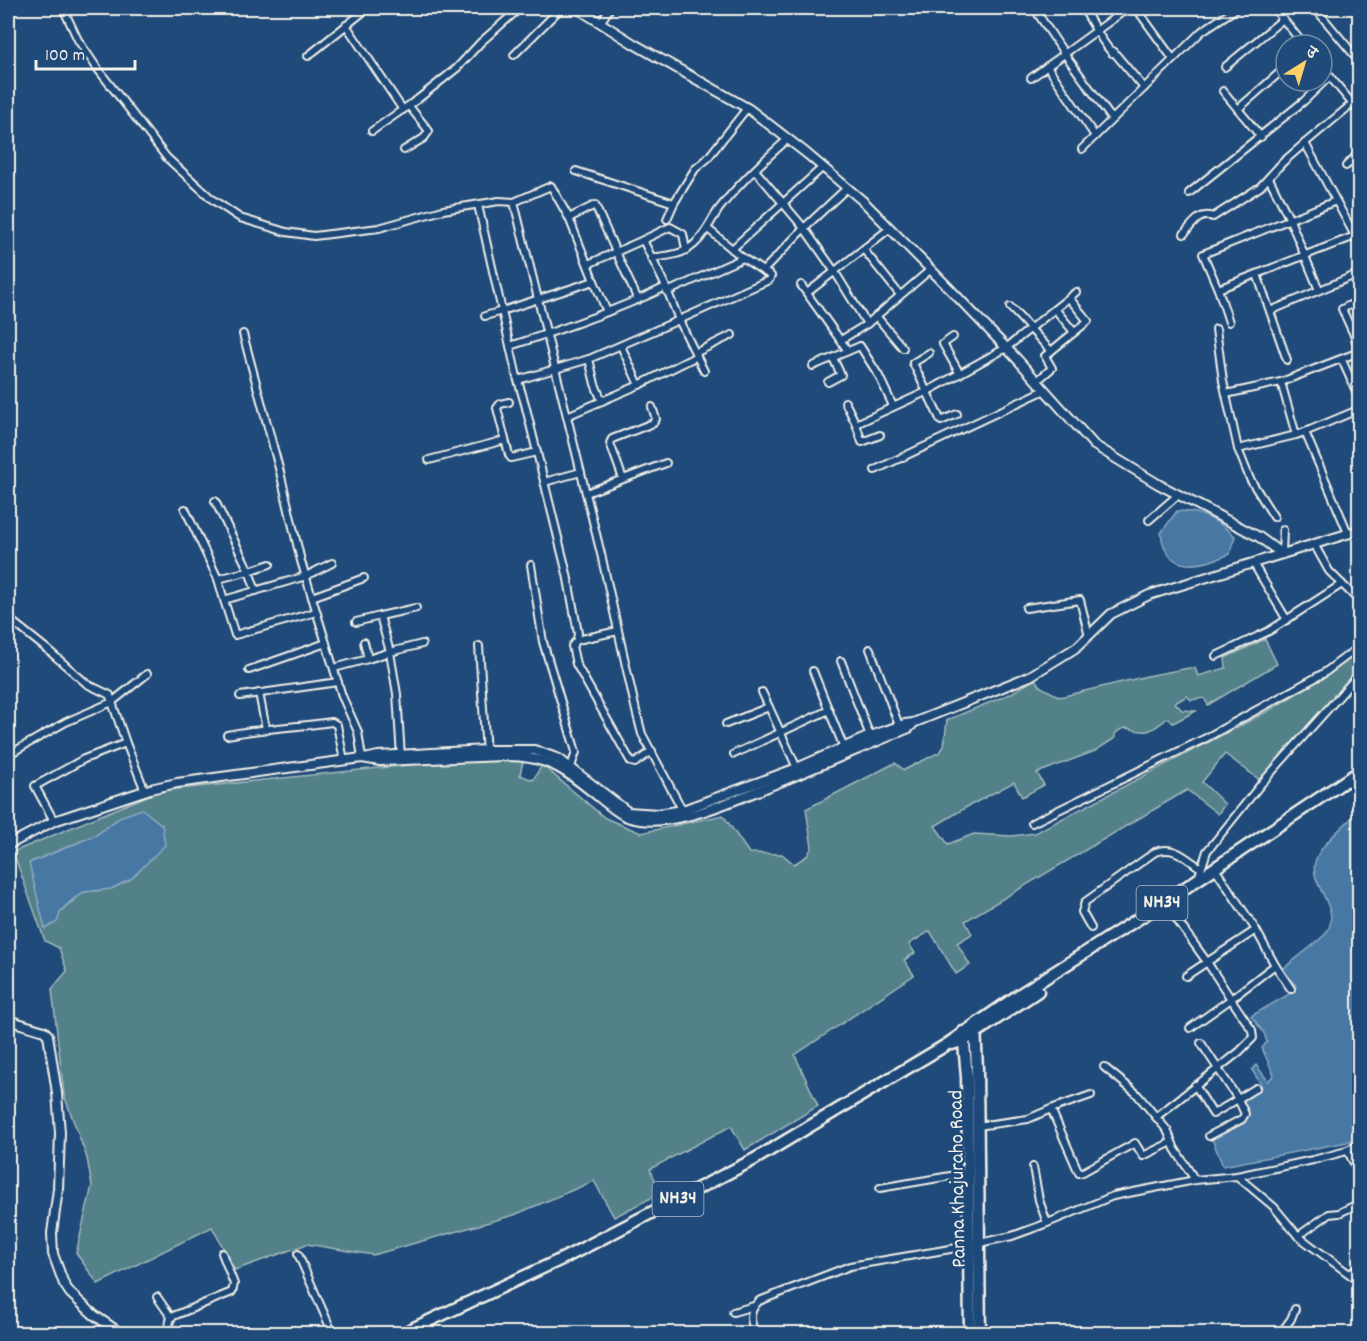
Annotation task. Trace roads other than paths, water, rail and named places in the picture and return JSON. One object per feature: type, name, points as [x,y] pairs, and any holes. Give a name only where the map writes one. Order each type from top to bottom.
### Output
[{"type":"main road","name":"NH34","points":[[401,1334],[566,1257],[755,1159],[964,1036],[1166,904],[1218,873],[1354,782],[1359,771]]},
{"type":"main road","name":"NH34","points":[[1166,904],[1199,874],[1354,782]]},
{"type":"main road","name":"Panna Khajuraho Road","points":[[970,1334],[977,1126],[975,1029]]},
{"type":"main road","name":"Panna Khajuraho Road","points":[[964,1036],[968,1173],[980,1334]]},
{"type":"street","points":[[63,8],[78,40],[97,68],[167,158],[213,200],[240,218],[286,232],[314,236],[379,228],[442,210],[499,201],[514,202],[551,186],[569,218],[607,312]]},
{"type":"street","points":[[308,56],[368,8]]},
{"type":"street","points":[[372,131],[406,108],[468,58],[481,42],[520,8]]},
{"type":"street","points":[[514,55],[561,8]]},
{"type":"street","points":[[577,8],[747,108],[847,188],[1006,348],[1094,445],[1259,537],[1282,554]]},
{"type":"street","points":[[600,23],[610,8]]},
{"type":"street","points":[[1035,8],[1064,53],[1112,119]]},
{"type":"street","points":[[1083,8],[1097,30],[1098,37],[1144,88]]},
{"type":"street","points":[[1031,78],[1128,8]]},
{"type":"street","points":[[1136,8],[1173,58]]},
{"type":"street","points":[[1082,149],[1202,31],[1237,8]]},
{"type":"street","points":[[1274,8],[1294,33]]},
{"type":"street","points":[[1315,8],[1359,62]]},
{"type":"street","points":[[1356,8],[1359,12]]},
{"type":"street","points":[[1225,68],[1283,19]]},
{"type":"street","points":[[346,25],[406,108],[429,131],[424,138],[404,150]]},
{"type":"street","points":[[1047,66],[1095,136]]},
{"type":"street","points":[[1238,109],[1274,78]]},
{"type":"street","points":[[1334,81],[1359,113]]},
{"type":"street","points":[[1223,91],[1261,137]]},
{"type":"street","points":[[1189,193],[1261,137],[1312,93]]},
{"type":"street","points":[[1184,234],[1199,217],[1207,215],[1213,217],[1260,187],[1282,162],[1352,104]]},
{"type":"street","points":[[667,219],[695,169],[707,159],[747,108]]},
{"type":"street","points":[[651,258],[686,250],[696,243],[708,229],[719,210],[755,170],[788,139]]},
{"type":"street","points":[[1305,143],[1357,235],[1359,245]]},
{"type":"street","points":[[1346,165],[1359,152]]},
{"type":"street","points":[[732,249],[822,167]]},
{"type":"street","points":[[755,170],[804,228],[867,324]]},
{"type":"street","points":[[576,171],[674,203]]},
{"type":"street","points":[[1269,178],[1290,219],[1319,290]]},
{"type":"street","points":[[763,271],[847,188]]},
{"type":"street","points":[[1229,322],[1203,254],[1336,201]]},
{"type":"street","points":[[514,202],[586,493],[642,734],[685,813]]},
{"type":"street","points":[[478,205],[518,380],[567,574],[578,640]]},
{"type":"street","points":[[569,218],[595,205],[638,300]]},
{"type":"street","points":[[588,264],[670,227],[683,234],[686,250]]},
{"type":"street","points":[[518,380],[589,359],[765,284],[771,278],[708,229]]},
{"type":"street","points":[[807,293],[889,229]]},
{"type":"street","points":[[1218,289],[1357,235]]},
{"type":"street","points":[[643,240],[704,371]]},
{"type":"street","points":[[864,250],[900,295]]},
{"type":"street","points":[[510,346],[607,312],[743,258]]},
{"type":"street","points":[[841,340],[867,324],[930,270]]},
{"type":"street","points":[[1270,311],[1359,273]]},
{"type":"street","points":[[1257,274],[1287,360]]},
{"type":"street","points":[[485,316],[538,301],[594,281]]},
{"type":"street","points":[[801,285],[848,351]]},
{"type":"street","points":[[856,424],[928,391],[1006,348],[1076,292]]},
{"type":"street","points":[[1037,381],[1052,368],[1045,356],[1088,321],[1069,298]]},
{"type":"street","points":[[1226,394],[1281,382],[1359,352],[1357,335],[1342,309],[1359,300]]},
{"type":"street","points":[[1010,307],[1051,351]]},
{"type":"street","points":[[1055,309],[1074,332]]},
{"type":"street","points":[[876,316],[903,348]]},
{"type":"street","points":[[1215,329],[1238,449],[1250,479],[1274,518]]},
{"type":"street","points":[[243,334],[316,612],[338,682],[366,758]]},
{"type":"street","points":[[567,416],[639,385],[732,335]]},
{"type":"street","points":[[953,337],[943,344],[960,374]]},
{"type":"street","points":[[621,346],[639,385]]},
{"type":"street","points":[[813,366],[860,346],[879,376],[893,406]]},
{"type":"street","points":[[929,353],[913,363],[941,421],[957,414]]},
{"type":"street","points":[[828,382],[841,375],[833,358]]},
{"type":"street","points":[[589,359],[602,401]]},
{"type":"street","points":[[1342,360],[1359,400]]},
{"type":"street","points":[[1281,382],[1296,435]]},
{"type":"street","points":[[875,470],[1045,390]]},
{"type":"street","points":[[509,402],[500,404],[497,408],[511,458],[537,452]]},
{"type":"street","points":[[845,402],[862,442],[880,435]]},
{"type":"street","points":[[623,479],[612,448],[612,439],[653,423],[656,419],[652,407]]},
{"type":"street","points":[[1238,449],[1296,435],[1359,409]]},
{"type":"street","points":[[1305,432],[1348,533]]},
{"type":"street","points":[[429,460],[505,440]]},
{"type":"street","points":[[586,493],[666,463]]},
{"type":"street","points":[[544,482],[580,472]]},
{"type":"street","points":[[1149,520],[1179,494]]},
{"type":"street","points":[[215,501],[249,571],[256,591]]},
{"type":"street","points":[[185,509],[218,579],[235,635],[316,612]]},
{"type":"street","points":[[8,845],[54,821],[145,791],[177,783],[344,760],[366,758],[380,761],[401,757],[486,753],[536,758],[570,770],[611,806],[629,818],[655,820],[734,800],[821,766],[900,728],[1030,676],[1069,652],[1111,614],[1149,595],[1359,530]]},
{"type":"street","points":[[1282,554],[1283,531]]},
{"type":"street","points":[[1314,544],[1329,571],[1359,602]]},
{"type":"street","points":[[224,600],[306,576],[332,563]]},
{"type":"street","points":[[1253,563],[1287,620]]},
{"type":"street","points":[[218,579],[270,564]]},
{"type":"street","points":[[531,565],[543,642],[576,752],[570,770]]},
{"type":"street","points":[[312,597],[364,578]]},
{"type":"street","points":[[1216,656],[1269,631],[1342,584]]},
{"type":"street","points":[[1026,608],[1080,600],[1089,636]]},
{"type":"street","points":[[356,622],[416,608]]},
{"type":"street","points":[[380,616],[398,694],[401,757]]},
{"type":"street","points":[[8,618],[87,684],[110,695],[145,791]]},
{"type":"street","points":[[618,631],[578,640],[572,646],[576,664],[630,762],[634,763],[652,752]]},
{"type":"street","points":[[364,642],[368,659]]},
{"type":"street","points":[[249,670],[326,644]]},
{"type":"street","points":[[334,668],[423,644]]},
{"type":"street","points":[[479,646],[486,753]]},
{"type":"street","points":[[1032,823],[1206,738],[1324,673],[1359,646]]},
{"type":"street","points":[[870,649],[900,728]]},
{"type":"street","points":[[841,661],[870,736]]},
{"type":"street","points":[[813,671],[844,748]]},
{"type":"street","points":[[1091,928],[1082,912],[1085,902],[1155,852],[1166,848],[1172,850],[1199,874],[1213,844],[1261,784],[1359,673]]},
{"type":"street","points":[[13,752],[66,722],[112,702],[147,674]]},
{"type":"street","points":[[240,696],[338,682]]},
{"type":"street","points":[[762,692],[796,768]]},
{"type":"street","points":[[259,693],[266,729]]},
{"type":"street","points":[[726,724],[769,707]]},
{"type":"street","points":[[734,754],[829,710]]},
{"type":"street","points":[[227,735],[336,723],[344,760]]},
{"type":"street","points":[[685,813],[870,736],[900,728]]},
{"type":"street","points":[[54,821],[35,786],[84,759],[126,742]]},
{"type":"street","points":[[1218,873],[1256,930],[1275,966],[1291,989]]},
{"type":"street","points":[[1156,1117],[1239,1052],[1253,1038],[1252,1030],[1166,904]]},
{"type":"street","points":[[1186,976],[1256,930]]},
{"type":"street","points":[[1190,1028],[1275,966]]},
{"type":"street","points":[[8,1020],[44,1031],[48,1035],[57,1093],[60,1133],[58,1189],[52,1244],[57,1265],[64,1284],[78,1301],[122,1334]]},
{"type":"street","points":[[1201,1043],[1244,1111],[1244,1118],[1209,1136]]},
{"type":"street","points":[[1104,1067],[1136,1092],[1167,1130],[1195,1180]]},
{"type":"street","points":[[1195,1086],[1214,1114],[1256,1088]]},
{"type":"street","points":[[977,1126],[1028,1119],[1091,1095]]},
{"type":"street","points":[[1051,1109],[1079,1173],[1083,1173],[1135,1143],[1143,1156],[1172,1142]]},
{"type":"street","points":[[755,1334],[750,1314],[759,1301],[850,1266],[974,1245],[1012,1236],[1113,1196],[1195,1180],[1236,1176],[1313,1160],[1347,1150],[1359,1143]]},
{"type":"street","points":[[1347,1150],[1359,1174]]},
{"type":"street","points":[[1033,1167],[1039,1200],[1047,1223]]},
{"type":"street","points":[[880,1188],[968,1173]]},
{"type":"street","points":[[1236,1176],[1274,1207],[1298,1236],[1359,1282]]},
{"type":"street","points":[[1298,1236],[1329,1214],[1339,1213],[1359,1203]]},
{"type":"street","points":[[171,1317],[232,1292],[234,1284],[222,1252]]},
{"type":"street","points":[[298,1254],[333,1334]]},
{"type":"street","points":[[1350,1274],[1359,1265]]},
{"type":"street","points":[[157,1297],[171,1317],[167,1334]]},
{"type":"street","points":[[733,1312],[754,1306]]},
{"type":"street","points":[[1280,1334],[1292,1319],[1295,1309]]},
{"type":"water","points":[[1177,511],[1201,515],[1229,531],[1235,536],[1230,554],[1197,564],[1178,562],[1170,556],[1164,547],[1161,533]]},
{"type":"water","points":[[142,809],[162,825],[165,845],[131,879],[111,889],[84,892],[61,911],[57,922],[45,929],[29,863],[96,835],[122,816]]},
{"type":"water","points":[[1359,811],[1359,1136],[1347,1142],[1223,1166],[1212,1139],[1245,1123],[1247,1114],[1241,1101],[1262,1086],[1252,1070],[1256,1065],[1268,1081],[1274,1075],[1262,1048],[1267,1042],[1264,1033],[1251,1016],[1291,993],[1296,986],[1283,969],[1326,933],[1331,914],[1316,878],[1314,869],[1316,859],[1329,840]]}]
